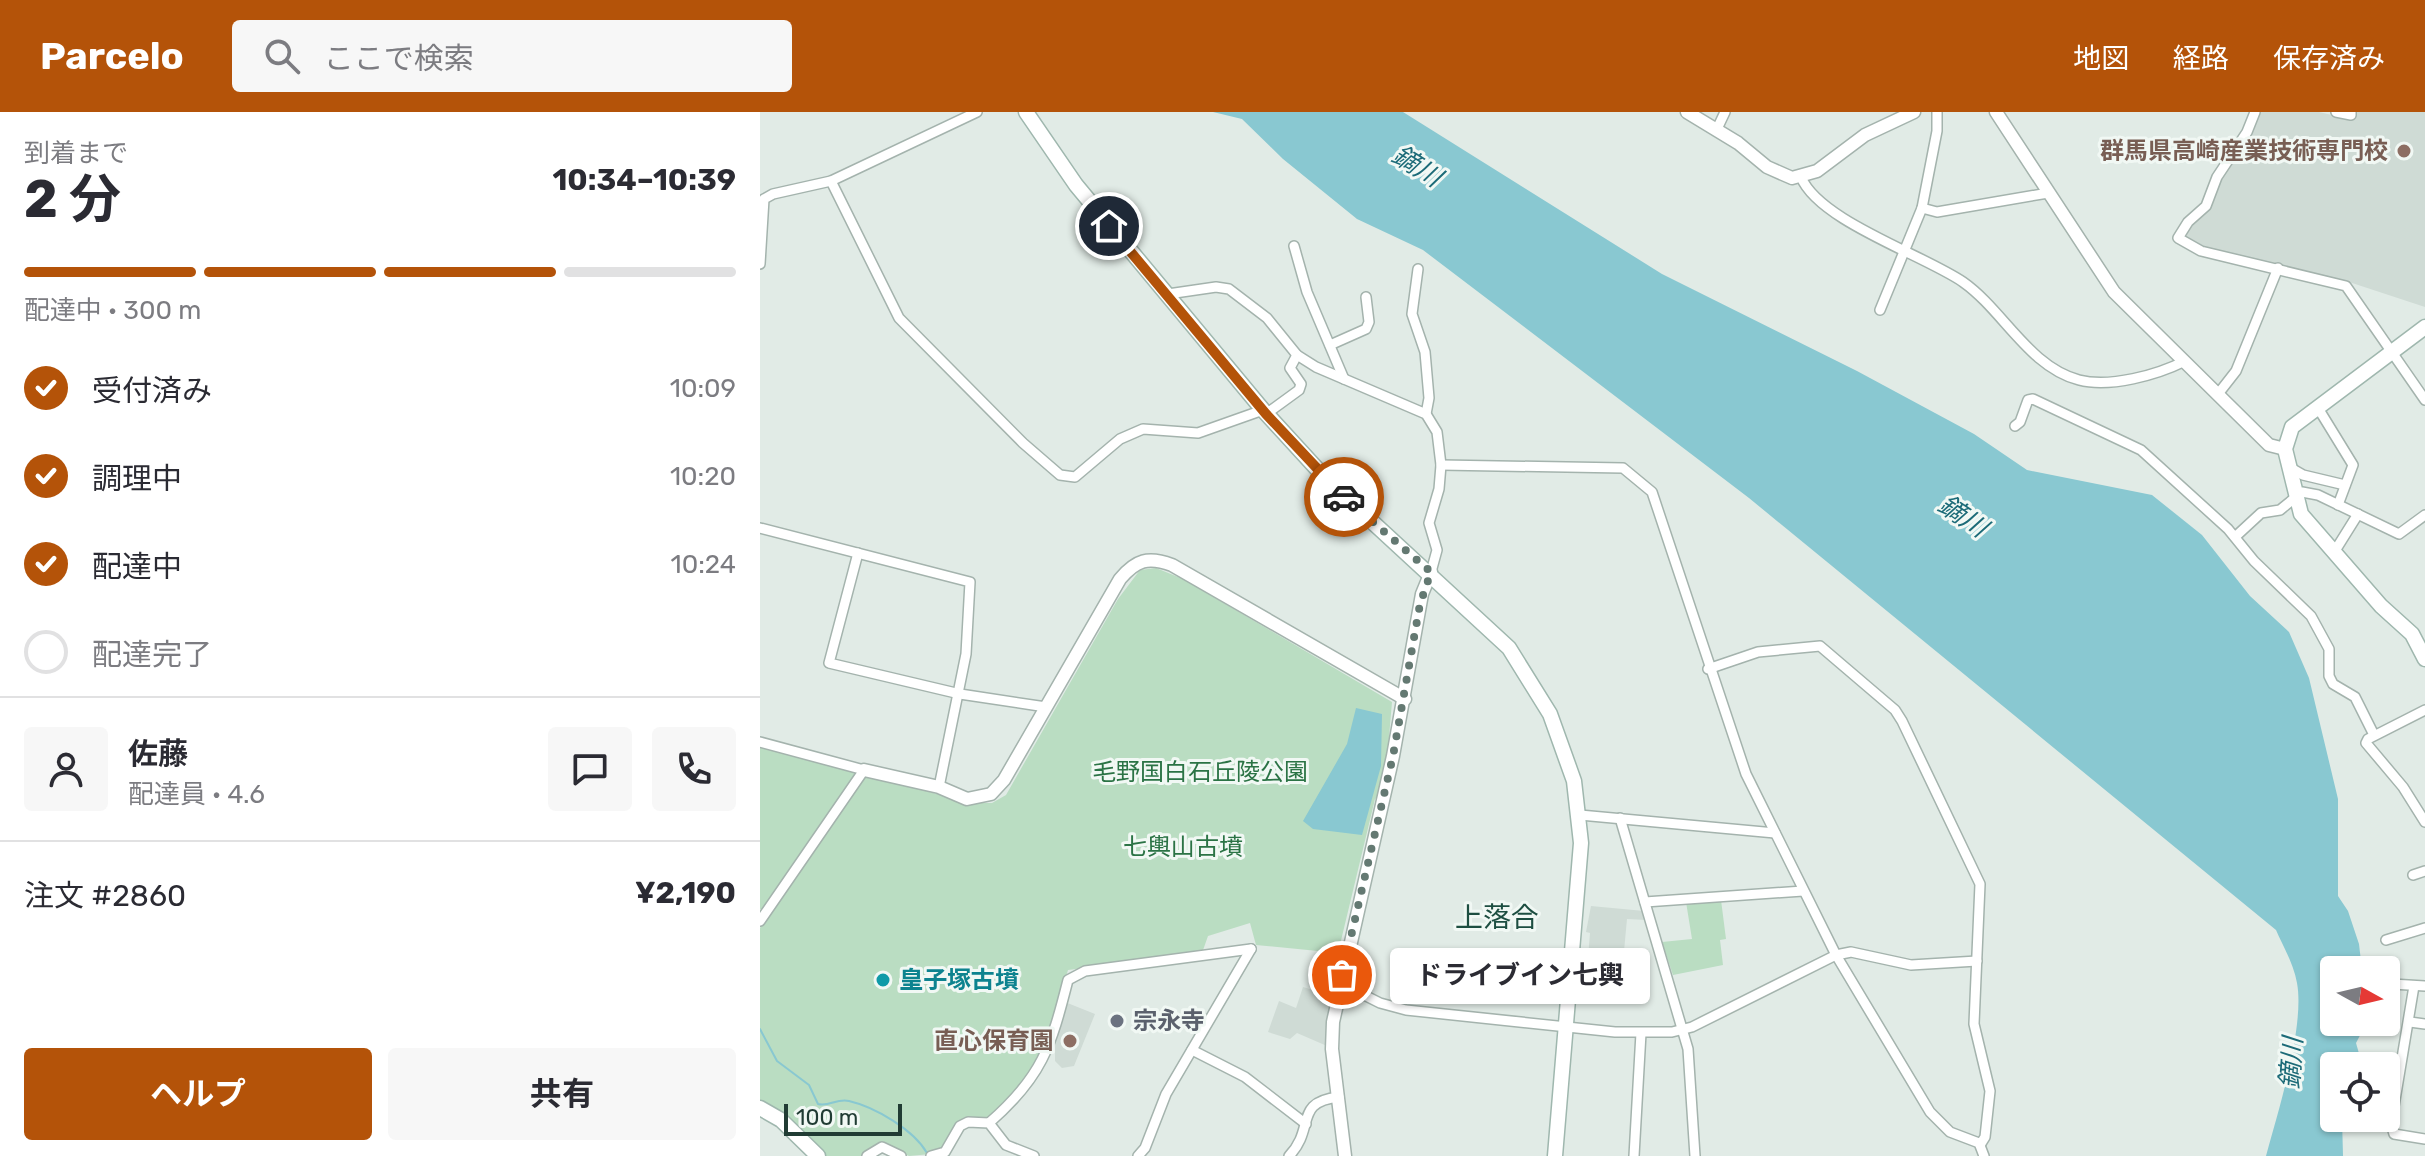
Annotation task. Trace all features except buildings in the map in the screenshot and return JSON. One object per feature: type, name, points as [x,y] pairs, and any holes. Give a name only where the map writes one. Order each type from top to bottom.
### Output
[{"type":"main road","points":[[1026,112],[1076,185],[1265,412],[1339,491],[1431,572],[1509,648],[1533,682],[1565,750],[1580,815],[1580,884],[1555,1156]]},
{"type":"main road","points":[[2425,327],[2288,433],[2285,449],[2295,495],[2308,527],[2412,634],[2425,659]]},
{"type":"main road","points":[[760,1108],[781,1120],[818,1156]]},
{"type":"street","points":[[760,264],[764,199],[773,194],[831,181],[977,112]]},
{"type":"street","points":[[1687,112],[1717,129],[1775,172],[1801,177],[1817,171],[1865,135],[1914,112]]},
{"type":"street","points":[[1717,129],[1725,112]]},
{"type":"street","points":[[1880,310],[1922,208],[1928,162],[1937,131],[1937,112]]},
{"type":"street","points":[[1996,112],[2114,292],[2269,445],[2285,449]]},
{"type":"street","points":[[2255,112],[2247,132],[2217,177],[2206,206],[2188,222],[2178,238],[2201,251],[2346,286],[2425,400]]},
{"type":"street","points":[[2336,112],[2351,115],[2351,112]]},
{"type":"street","points":[[1801,177],[1806,188],[1835,211],[1962,281],[2060,373],[2093,381],[2144,378],[2185,361]]},
{"type":"street","points":[[831,181],[899,318],[952,368],[996,418],[1060,475],[1075,477],[1120,439],[1143,429],[1198,433],[1265,412],[1299,390],[1301,384],[1290,368],[1297,355]]},
{"type":"street","points":[[1922,208],[1937,212],[2048,193]]},
{"type":"street","points":[[1294,246],[1307,292],[1344,379]]},
{"type":"street","points":[[2218,394],[2236,371],[2278,268]]},
{"type":"street","points":[[1418,269],[1412,314],[1425,352],[1429,398],[1426,414]]},
{"type":"street","points":[[1168,294],[1216,287],[1229,289],[1267,318],[1297,355],[1426,414],[1437,432],[1441,465],[1439,489],[1429,523],[1437,550],[1420,604],[1405,699],[1340,983],[1332,1033],[1345,1156]]},
{"type":"street","points":[[1330,345],[1366,329],[1369,322],[1366,297]]},
{"type":"street","points":[[2015,426],[2020,422],[2028,400],[2033,399],[2141,450],[2235,537],[2254,561],[2311,616],[2329,649],[2329,676],[2333,684],[2355,697],[2374,735]]},
{"type":"street","points":[[2318,408],[2353,465],[2338,505]]},
{"type":"street","points":[[1441,465],[1623,468],[1652,492],[1708,669],[1746,774],[1803,891],[1836,955],[1930,1112],[1950,1132],[1980,1145],[1984,1156]]},
{"type":"street","points":[[2289,467],[2303,475],[2345,485]]},
{"type":"street","points":[[2235,537],[2261,513],[2280,510],[2302,492],[2318,495],[2399,534],[2425,515]]},
{"type":"street","points":[[2333,554],[2358,514]]},
{"type":"street","points":[[760,528],[970,582],[966,654],[960,694],[939,787]]},
{"type":"street","points":[[858,553],[829,663],[960,694],[1046,707]]},
{"type":"street","points":[[760,742],[939,787],[967,799],[991,794],[1004,780],[1120,579],[1131,566],[1144,559],[1172,565],[1405,699]]},
{"type":"street","points":[[1708,669],[1758,652],[1820,646],[1895,710],[1979,878],[1974,1024],[1990,1091],[1985,1137],[1980,1145]]},
{"type":"street","points":[[2425,710],[2374,735],[2366,743],[2403,787],[2425,822]]},
{"type":"street","points":[[760,921],[864,770]]},
{"type":"street","points":[[1580,815],[1775,833]]},
{"type":"street","points":[[1620,818],[1690,1058],[1695,1156]]},
{"type":"street","points":[[2413,875],[2425,871]]},
{"type":"street","points":[[1645,902],[1803,891]]},
{"type":"street","points":[[2386,940],[2425,928]]},
{"type":"street","points":[[931,1156],[945,1152],[960,1126],[968,1122],[989,1123],[1022,1093],[1039,1071],[1068,980],[1085,971],[1251,949],[1166,1094],[1145,1148],[1138,1156]]},
{"type":"street","points":[[1340,983],[1380,1003],[1406,1010],[1641,1033],[1683,1030],[1836,955],[1851,952],[1911,965],[1977,961]]},
{"type":"street","points":[[2400,985],[2420,986],[2391,1124],[2394,1134],[2425,1139]]},
{"type":"street","points":[[2410,1022],[2425,1024]]},
{"type":"street","points":[[1634,1156],[1641,1033]]},
{"type":"street","points":[[1192,1050],[1245,1077],[1306,1124]]},
{"type":"street","points":[[1289,1156],[1301,1141],[1312,1105],[1318,1099],[1339,1097]]},
{"type":"street","points":[[989,1123],[1006,1145],[1034,1156]]},
{"type":"street","points":[[867,1156],[882,1147],[901,1156]]},
{"type":"shaded area","points":[[2259,112],[2319,112],[2353,120],[2355,112],[2425,112],[2425,307],[2343,280],[2203,248],[2185,238]]},
{"type":"shaded area","points":[[1591,906],[1644,911],[1647,920],[1627,919],[1621,983],[1585,979],[1586,971],[1582,970],[1583,959],[1588,958],[1590,933],[1586,932]]},
{"type":"shaded area","points":[[1303,987],[1332,996],[1327,1046],[1297,1033],[1290,1039],[1268,1032],[1279,1001],[1296,1008]]},
{"type":"shaded area","points":[[1065,1002],[1095,1014],[1074,1066],[1062,1068],[1055,1061],[1055,1051],[1051,1048]]},
{"type":"green space","name":"毛野国白石丘陵公園","points":[[1156,568],[1183,579],[1392,702],[1388,749],[1379,796],[1375,799],[1338,953],[1256,945],[1250,923],[1208,936],[1202,953],[1068,970],[1037,1071],[989,1120],[966,1120],[942,1153],[909,1156],[881,1143],[861,1156],[823,1156],[760,1102],[760,928],[771,913],[760,909],[760,746],[970,803],[992,803],[1006,795],[1118,599],[1140,570]]},
{"type":"green space","points":[[1721,900],[1726,939],[1720,940],[1723,965],[1673,975],[1662,942],[1692,939],[1686,902]]},
{"type":"water","name":"鏑川","points":[[1213,112],[1403,112],[1662,274],[1857,371],[1974,434],[2027,470],[2152,495],[2202,535],[2250,596],[2289,632],[2309,678],[2338,799],[2338,896],[2348,911],[2360,956],[2320,956],[2320,1036],[2360,1036],[2356,1043],[2359,1052],[2320,1052],[2320,1132],[2342,1132],[2343,1156],[2266,1156],[2294,1045],[2298,1001],[2293,969],[2276,930],[1749,498],[1423,250],[1357,219],[1283,159],[1242,119]]},
{"type":"water","points":[[1356,708],[1382,714],[1381,766],[1362,835],[1313,829],[1303,821],[1347,744]]},
{"type":"waterway","points":[[760,1029],[777,1061],[809,1085],[818,1104],[845,1100],[870,1108],[903,1128],[927,1153]]},
{"type":"way so far","points":[[1342,975],[1405,699],[1422,594],[1431,572],[1344,497]]},
{"type":"place","name":"群馬県高崎産業技術専門校","points":[[2404,151]]},
{"type":"place","name":"ドライブイン七輿","points":[[1342,975]]},
{"type":"place","name":"皇子塚古墳","points":[[883,980]]},
{"type":"place","name":"宗永寺","points":[[1117,1021]]},
{"type":"place","name":"直心保育園","points":[[1070,1041]]},
{"type":"district","name":"上落合","points":[[1497,917]]},
{"type":"route","points":[[1109,226],[1266,414],[1344,497]]},
{"type":"park label","name":"七輿山古墳","points":[[1183,847]]}]
